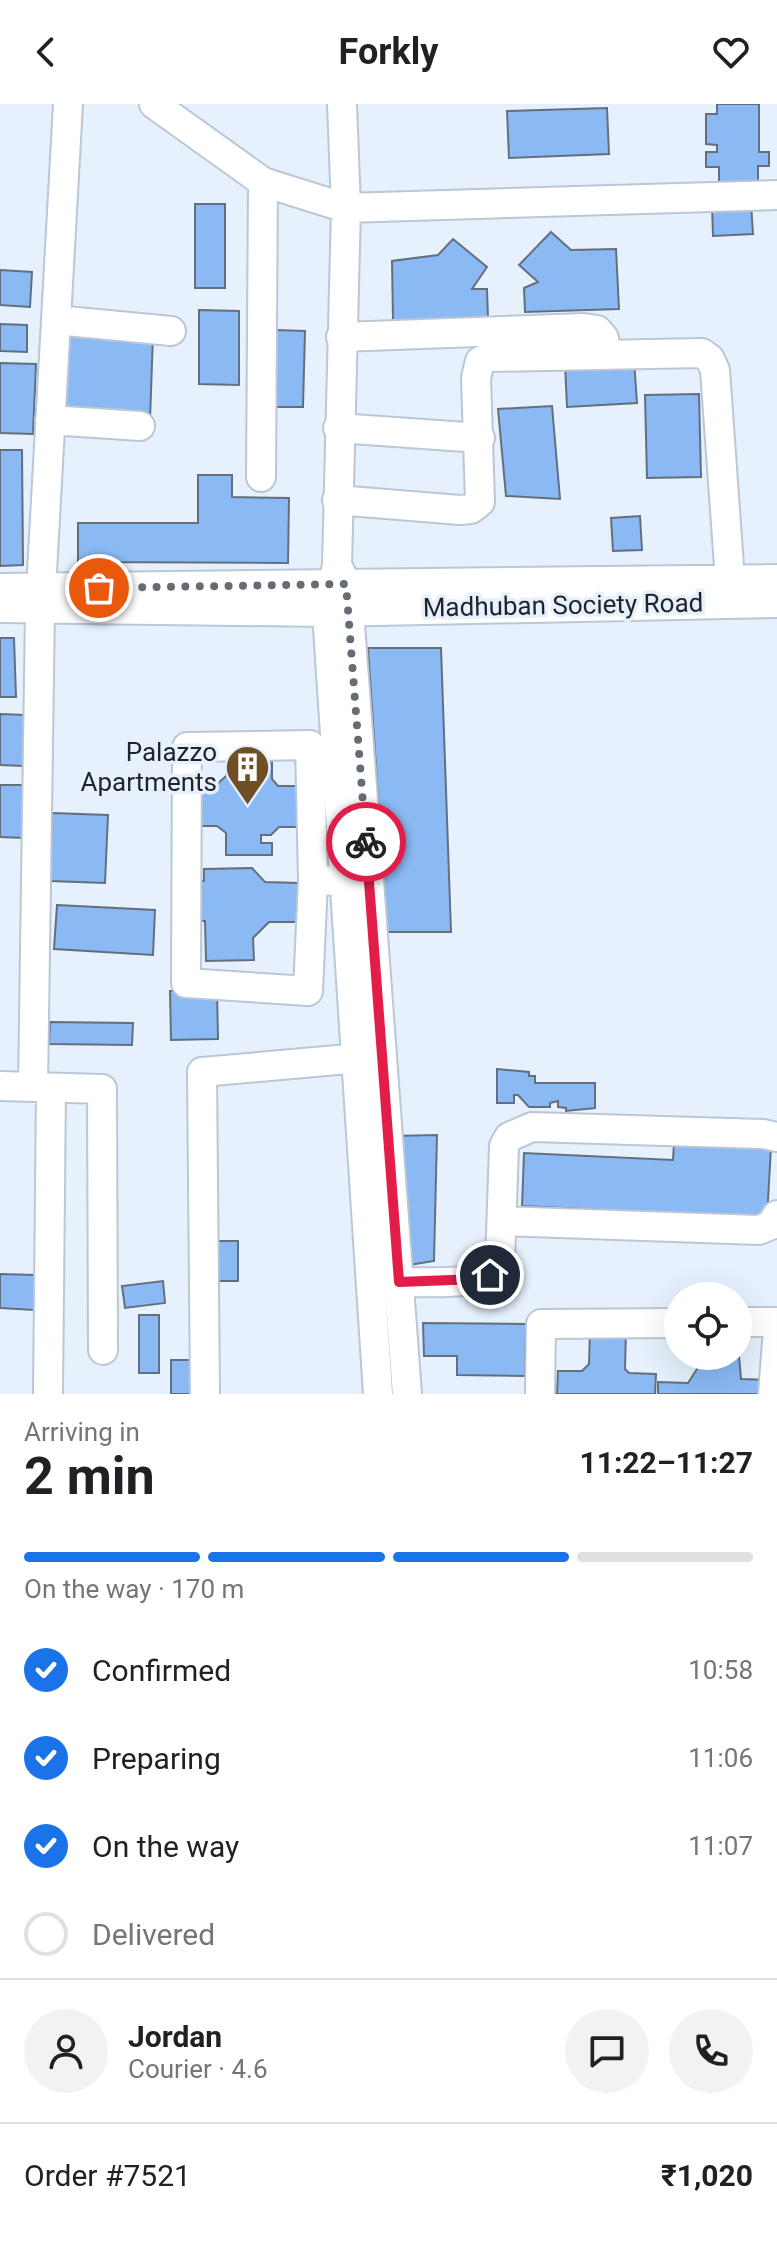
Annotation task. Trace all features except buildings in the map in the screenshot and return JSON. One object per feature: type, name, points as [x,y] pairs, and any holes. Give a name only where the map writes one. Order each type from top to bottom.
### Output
[{"type":"street","points":[[48,1394],[42,1088],[41,599],[56,420],[68,104]]},
{"type":"street","points":[[154,104],[263,182],[346,208],[777,195]]},
{"type":"street","points":[[342,104],[346,208],[338,428],[338,592],[367,1058],[378,1394]]},
{"type":"street","points":[[261,477],[263,182]]},
{"type":"street","points":[[60,321],[171,331]]},
{"type":"street","points":[[56,420],[63,372],[60,321]]},
{"type":"street","points":[[341,337],[584,328],[597,330],[604,338],[606,353]]},
{"type":"street","points":[[337,500],[471,509],[480,502],[483,491],[476,378],[480,361],[489,357],[689,350],[710,359],[715,370],[730,590],[777,579]]},
{"type":"street","points":[[56,420],[140,426]]},
{"type":"street","points":[[338,428],[480,438]]},
{"type":"street","points":[[0,588],[41,599]]},
{"type":"street","name":"Madhuban Society Road","points":[[41,599],[338,592],[730,590],[777,603]]},
{"type":"street","points":[[0,608],[41,599]]},
{"type":"street","points":[[310,745],[313,880],[308,991],[186,983],[187,747],[310,745]]},
{"type":"street","points":[[313,880],[355,882]]},
{"type":"street","points":[[367,1058],[399,1282],[407,1394]]},
{"type":"street","points":[[205,1394],[202,1072],[367,1058]]},
{"type":"street","points":[[0,1086],[102,1089],[103,1350]]},
{"type":"street","points":[[399,1282],[477,1279],[490,1275],[500,1262],[504,1146],[509,1137],[532,1127],[763,1134],[777,1137]]},
{"type":"street","points":[[502,1221],[759,1230],[771,1225],[777,1215]]},
{"type":"street","points":[[752,1322],[777,1322]]},
{"type":"street","points":[[540,1394],[541,1324],[664,1323]]},
{"type":"street","points":[[773,1394],[777,1341]]},
{"type":"way so far","points":[[99,588],[346,584],[366,842]]},
{"type":"place","name":"Palazzo Apartments","points":[[248,806]]},
{"type":"route","points":[[366,842],[399,1282],[477,1279],[490,1275]]}]
